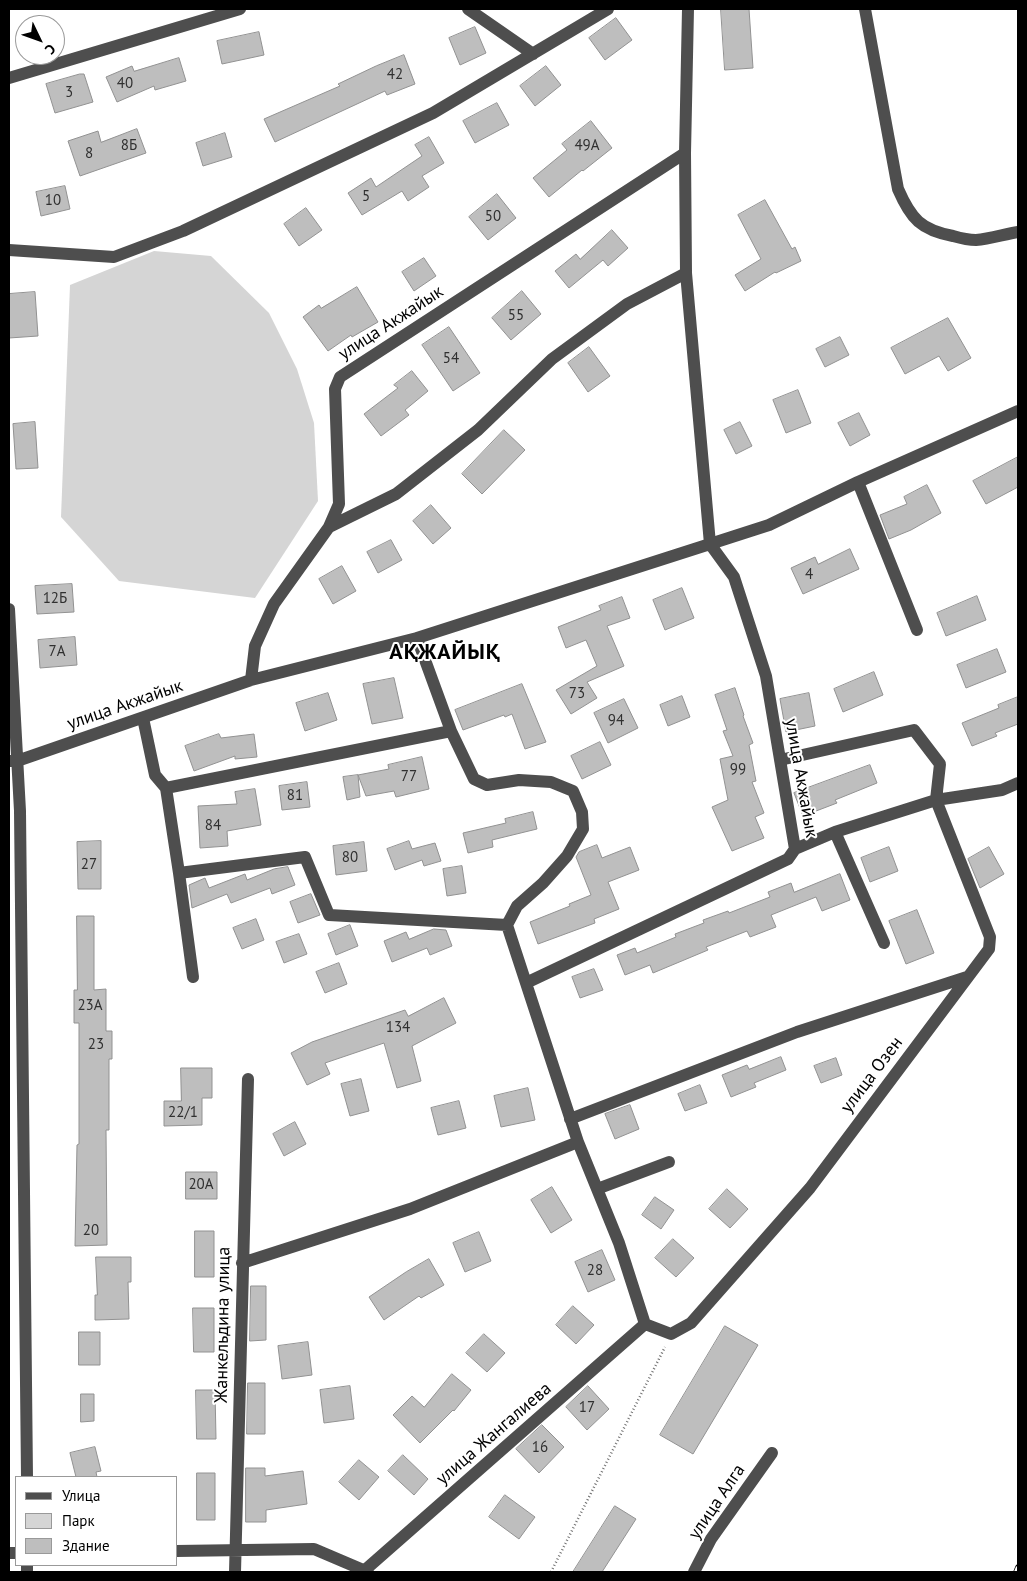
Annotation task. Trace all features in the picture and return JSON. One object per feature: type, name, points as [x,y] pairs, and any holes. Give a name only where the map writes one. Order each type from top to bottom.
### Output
[{"type":"street","points":[[9,78],[240,9]]},
{"type":"street","points":[[468,9],[533,54]]},
{"type":"street","points":[[9,250],[114,257],[183,231],[433,113],[608,9]]},
{"type":"street","points":[[688,9],[685,152],[686,273],[710,544]]},
{"type":"street","points":[[865,9],[898,189],[906,208],[919,222],[942,234],[976,240],[1018,232]]},
{"type":"street","name":"улица Акжайык","points":[[251,680],[255,646],[274,604],[329,527],[339,504],[335,389],[340,377],[685,152]]},
{"type":"street","points":[[329,527],[396,494],[478,430],[552,359],[627,304],[686,273]]},
{"type":"street","name":"улица Акжайык","points":[[13,761],[251,680],[417,638],[770,525],[858,482],[1018,411]]},
{"type":"street","points":[[858,482],[917,630]]},
{"type":"street","name":"улица Акжайык","points":[[526,983],[788,859],[796,849],[766,676],[734,577],[710,544]]},
{"type":"street","points":[[9,609],[13,761],[20,811],[27,1476]]},
{"type":"street","points":[[417,638],[451,731],[474,780],[487,785],[519,780],[551,782],[573,791],[582,812],[583,829],[567,856],[543,883],[517,906],[507,925],[570,1119],[619,1243],[645,1324],[671,1334]]},
{"type":"street","points":[[143,718],[156,775],[166,788],[193,977]]},
{"type":"street","points":[[780,760],[914,730],[940,764],[936,800]]},
{"type":"street","points":[[166,788],[451,731]]},
{"type":"street","points":[[796,849],[835,832],[936,800],[1002,790],[1018,783]]},
{"type":"street","name":"улица Озен","points":[[671,1334],[691,1323],[810,1188],[989,949],[990,937],[936,800]]},
{"type":"street","points":[[835,832],[884,943]]},
{"type":"street","points":[[179,873],[305,858],[329,915],[507,925]]},
{"type":"street","points":[[570,1119],[797,1032],[967,977]]},
{"type":"street","name":"Жанкельдина улица","points":[[234,1572],[248,1079]]},
{"type":"street","points":[[242,1263],[410,1209],[578,1142]]},
{"type":"street","points":[[597,1189],[669,1162]]},
{"type":"street","name":"улица Жангалиева","points":[[367,1571],[645,1324]]},
{"type":"street","name":"улица Алга","points":[[694,1572],[711,1539],[772,1453]]},
{"type":"street","points":[[178,1551],[314,1550],[367,1571]]},
{"type":"path","points":[[551,1572],[671,1334]]},
{"type":"green space","points":[[154,251],[211,256],[269,313],[297,369],[314,423],[318,501],[255,598],[119,581],[61,517],[70,285]]},
{"type":"building","points":[[721,9],[749,9],[753,68],[725,70]]},
{"type":"building","points":[[616,18],[632,40],[605,60],[589,38]]},
{"type":"building","points":[[475,27],[486,53],[460,65],[449,38]]},
{"type":"building","points":[[259,32],[264,55],[222,64],[217,41]]},
{"type":"building","points":[[404,55],[415,84],[387,95],[385,91],[275,142],[264,119],[340,86],[338,84],[376,66]]},
{"type":"building","points":[[179,58],[186,81],[155,90],[154,86],[117,102],[106,77],[132,66],[134,71]]},
{"type":"building","points":[[546,66],[561,85],[535,106],[520,86]]},
{"type":"building","points":[[84,74],[93,102],[55,113],[46,84]]},
{"type":"building","points":[[497,103],[509,125],[475,143],[463,121]]},
{"type":"building","points":[[591,121],[612,148],[549,197],[533,178],[567,150],[562,144]]},
{"type":"building","points":[[137,129],[146,153],[80,176],[68,141],[98,131],[101,142]]},
{"type":"building","points":[[225,133],[232,157],[203,166],[196,143]]},
{"type":"building","points":[[429,137],[444,163],[422,176],[429,187],[408,201],[402,191],[362,215],[348,193],[371,178],[376,187],[422,156],[415,145]]},
{"type":"building","points":[[65,186],[70,209],[41,216],[36,192]]},
{"type":"building","points":[[497,194],[516,218],[488,240],[469,217]]},
{"type":"building","points":[[765,200],[792,249],[795,247],[801,261],[775,272],[745,291],[735,275],[761,259],[738,215]]},
{"type":"building","points":[[306,208],[322,230],[299,246],[284,224]]},
{"type":"building","points":[[612,230],[628,248],[608,266],[603,260],[569,288],[555,271],[576,254],[580,259]]},
{"type":"building","points":[[424,258],[436,276],[414,291],[402,272]]},
{"type":"building","points":[[357,287],[378,322],[352,337],[351,335],[328,351],[303,317],[319,305],[321,308]]},
{"type":"building","points":[[522,291],[541,314],[511,340],[492,318]]},
{"type":"building","points":[[35,292],[38,336],[9,338],[9,294]]},
{"type":"building","points":[[948,318],[971,358],[948,371],[939,356],[905,374],[891,348]]},
{"type":"building","points":[[449,327],[480,373],[453,391],[422,345]]},
{"type":"building","points":[[840,337],[849,355],[825,367],[816,349]]},
{"type":"building","points":[[589,347],[610,376],[588,392],[568,363]]},
{"type":"building","points":[[412,371],[428,391],[405,410],[409,415],[381,436],[364,414],[398,388],[394,385]]},
{"type":"building","points":[[798,390],[811,423],[786,433],[773,400]]},
{"type":"building","points":[[859,413],[870,435],[850,446],[838,423]]},
{"type":"building","points":[[35,422],[38,468],[16,469],[13,424]]},
{"type":"building","points":[[740,422],[752,446],[736,454],[724,430]]},
{"type":"building","points":[[504,430],[525,450],[482,494],[462,474]]},
{"type":"building","points":[[1018,457],[1018,487],[986,504],[973,481]]},
{"type":"building","points":[[927,485],[941,513],[911,530],[889,539],[880,515],[907,504],[904,497]]},
{"type":"building","points":[[431,505],[451,528],[433,544],[413,521]]},
{"type":"building","points":[[391,540],[402,560],[378,573],[367,552]]},
{"type":"building","points":[[850,549],[859,569],[803,594],[791,568],[815,557],[818,564]]},
{"type":"building","points":[[342,566],[356,591],[333,604],[319,579]]},
{"type":"building","points":[[72,584],[74,612],[37,614],[35,586]]},
{"type":"building","points":[[682,588],[694,618],[665,630],[653,600]]},
{"type":"building","points":[[977,596],[986,620],[946,636],[937,613]]},
{"type":"building","points":[[622,597],[630,618],[607,626],[624,666],[587,682],[597,698],[571,714],[556,690],[597,666],[586,640],[566,648],[558,627],[601,610],[599,606]]},
{"type":"building","points":[[75,637],[77,665],[40,668],[38,640]]},
{"type":"building","points":[[997,649],[1006,672],[966,688],[957,665]]},
{"type":"building","points":[[874,672],[883,695],[843,712],[834,689]]},
{"type":"building","points":[[394,678],[403,718],[372,724],[363,684]]},
{"type":"building","points":[[522,684],[546,742],[525,749],[512,714],[505,717],[504,715],[463,730],[455,710]]},
{"type":"building","points":[[735,688],[753,743],[749,745],[756,781],[752,782],[764,813],[755,817],[764,838],[732,851],[712,807],[728,800],[720,759],[733,756],[723,731],[727,730],[715,695]]},
{"type":"building","points":[[328,693],[337,720],[305,731],[296,703]]},
{"type":"building","points":[[809,693],[815,726],[786,732],[780,699]]},
{"type":"building","points":[[682,696],[690,717],[668,726],[660,705]]},
{"type":"building","points":[[1018,697],[1018,724],[995,733],[997,736],[972,746],[962,723],[999,708],[998,705]]},
{"type":"building","points":[[624,699],[638,728],[608,743],[594,713]]},
{"type":"building","points":[[219,734],[221,738],[254,734],[257,757],[235,759],[235,756],[194,771],[185,746]]},
{"type":"building","points":[[600,742],[611,765],[582,779],[571,756]]},
{"type":"building","points":[[422,757],[429,789],[396,797],[394,791],[366,796],[358,775],[389,769],[388,765]]},
{"type":"building","points":[[870,765],[877,783],[835,800],[837,803],[803,816],[794,793]]},
{"type":"building","points":[[358,775],[360,797],[347,800],[343,777]]},
{"type":"building","points":[[307,782],[310,807],[282,810],[279,786]]},
{"type":"building","points":[[255,789],[261,825],[227,831],[228,846],[200,848],[198,806],[237,804],[235,792]]},
{"type":"building","points":[[533,812],[537,829],[492,840],[493,847],[468,853],[463,833],[506,823],[505,819]]},
{"type":"building","points":[[101,841],[101,889],[78,889],[77,842]]},
{"type":"building","points":[[409,841],[412,849],[435,843],[441,861],[424,866],[422,860],[395,870],[387,849]]},
{"type":"building","points":[[364,842],[367,871],[336,875],[333,846]]},
{"type":"building","points":[[597,845],[602,858],[630,847],[639,870],[608,882],[619,909],[594,919],[595,923],[538,944],[530,922],[570,906],[569,904],[591,895],[576,857],[579,852]]},
{"type":"building","points":[[889,847],[898,871],[870,882],[861,858]]},
{"type":"building","points":[[989,847],[1004,874],[980,888],[968,859]]},
{"type":"building","points":[[462,866],[466,893],[447,896],[443,869]]},
{"type":"building","points":[[288,867],[295,885],[272,894],[270,888],[231,903],[227,894],[192,908],[189,885],[205,878],[209,888],[245,874],[247,880],[274,869]]},
{"type":"building","points":[[840,874],[850,900],[822,911],[816,897],[771,915],[776,927],[750,937],[747,931],[706,947],[708,950],[653,973],[650,965],[625,975],[617,955],[635,948],[637,953],[676,937],[675,934],[704,923],[703,920],[728,911],[729,913],[770,897],[768,892],[791,883],[794,892]]},
{"type":"building","points":[[311,894],[320,915],[298,923],[290,902]]},
{"type":"building","points":[[917,910],[934,953],[906,964],[889,921]]},
{"type":"building","points":[[77,916],[94,916],[94,990],[106,989],[106,1031],[112,1031],[112,1059],[109,1059],[109,1130],[106,1130],[107,1245],[75,1246],[77,1145],[79,1144],[79,1023],[74,1023],[74,990],[77,990]]},
{"type":"building","points":[[256,919],[264,940],[242,949],[233,928]]},
{"type":"building","points":[[350,925],[358,946],[336,955],[328,934]]},
{"type":"building","points":[[434,929],[446,930],[452,946],[430,955],[427,948],[392,962],[384,941],[406,932],[409,939]]},
{"type":"building","points":[[299,934],[307,954],[284,963],[276,942]]},
{"type":"building","points":[[339,963],[347,984],[325,993],[316,972]]},
{"type":"building","points":[[594,969],[603,990],[580,998],[572,977]]},
{"type":"building","points":[[444,998],[456,1023],[412,1046],[421,1081],[397,1088],[384,1043],[325,1063],[330,1074],[307,1085],[291,1053],[312,1042],[405,1010],[408,1016]]},
{"type":"building","points":[[781,1057],[786,1070],[754,1083],[756,1087],[731,1097],[722,1075],[747,1065],[749,1069]]},
{"type":"building","points":[[836,1058],[842,1075],[821,1083],[814,1066]]},
{"type":"building","points":[[181,1068],[212,1068],[212,1098],[202,1098],[202,1125],[164,1126],[164,1101],[181,1101]]},
{"type":"building","points":[[361,1079],[369,1111],[350,1116],[341,1084]]},
{"type":"building","points":[[700,1085],[707,1103],[685,1111],[678,1094]]},
{"type":"building","points":[[528,1088],[535,1120],[501,1127],[494,1096]]},
{"type":"building","points":[[459,1101],[466,1128],[438,1135],[431,1108]]},
{"type":"building","points":[[630,1105],[639,1129],[615,1139],[605,1114]]},
{"type":"building","points":[[295,1122],[306,1144],[284,1156],[273,1134]]},
{"type":"building","points":[[186,1172],[217,1172],[217,1199],[186,1199]]},
{"type":"building","points":[[552,1187],[572,1220],[551,1233],[531,1200]]},
{"type":"building","points":[[727,1189],[748,1209],[730,1228],[709,1209]]},
{"type":"building","points":[[655,1197],[674,1210],[661,1229],[642,1215]]},
{"type":"building","points":[[195,1231],[214,1231],[214,1277],[195,1277]]},
{"type":"building","points":[[479,1232],[491,1261],[465,1272],[453,1243]]},
{"type":"building","points":[[673,1239],[694,1258],[676,1277],[655,1258]]},
{"type":"building","points":[[602,1250],[615,1280],[588,1292],[575,1262]]},
{"type":"building","points":[[96,1257],[131,1257],[131,1282],[128,1282],[129,1319],[95,1320],[95,1295],[97,1295]]},
{"type":"building","points":[[429,1259],[444,1285],[421,1298],[419,1296],[384,1320],[369,1297]]},
{"type":"building","points":[[251,1286],[266,1286],[266,1340],[250,1341]]},
{"type":"building","points":[[573,1306],[594,1325],[576,1344],[556,1325]]},
{"type":"building","points":[[193,1308],[214,1308],[214,1352],[194,1352]]},
{"type":"building","points":[[725,1326],[758,1345],[693,1454],[660,1435]]},
{"type":"building","points":[[79,1332],[100,1332],[100,1365],[79,1365]]},
{"type":"building","points":[[484,1334],[505,1353],[487,1372],[466,1353]]},
{"type":"building","points":[[308,1342],[312,1375],[282,1379],[278,1346]]},
{"type":"building","points":[[452,1374],[471,1390],[454,1411],[420,1443],[393,1415],[412,1396],[424,1407]]},
{"type":"building","points":[[248,1383],[265,1383],[265,1434],[247,1434]]},
{"type":"building","points":[[350,1386],[354,1419],[324,1423],[320,1390]]},
{"type":"building","points":[[588,1386],[609,1409],[587,1430],[566,1407]]},
{"type":"building","points":[[196,1390],[215,1390],[216,1439],[197,1439]]},
{"type":"building","points":[[81,1394],[94,1394],[94,1421],[81,1422]]},
{"type":"building","points":[[542,1425],[564,1447],[539,1473],[516,1449]]},
{"type":"building","points":[[95,1447],[101,1471],[96,1472],[97,1476],[76,1476],[70,1453]]},
{"type":"building","points":[[403,1455],[428,1479],[414,1495],[388,1471]]},
{"type":"building","points":[[359,1460],[379,1477],[359,1500],[339,1482]]},
{"type":"building","points":[[246,1468],[265,1468],[265,1476],[303,1471],[307,1504],[266,1510],[266,1522],[246,1522]]},
{"type":"building","points":[[197,1473],[215,1473],[215,1520],[197,1520]]},
{"type":"building","points":[[505,1495],[535,1517],[519,1539],[489,1517]]},
{"type":"building","points":[[615,1506],[636,1519],[602,1572],[573,1572]]},
{"type":"railway","points":[[1016,1572],[1018,1567]]},
{"type":"district","name":"АҚЖАЙЫҚ","points":[[445,653]]}]
